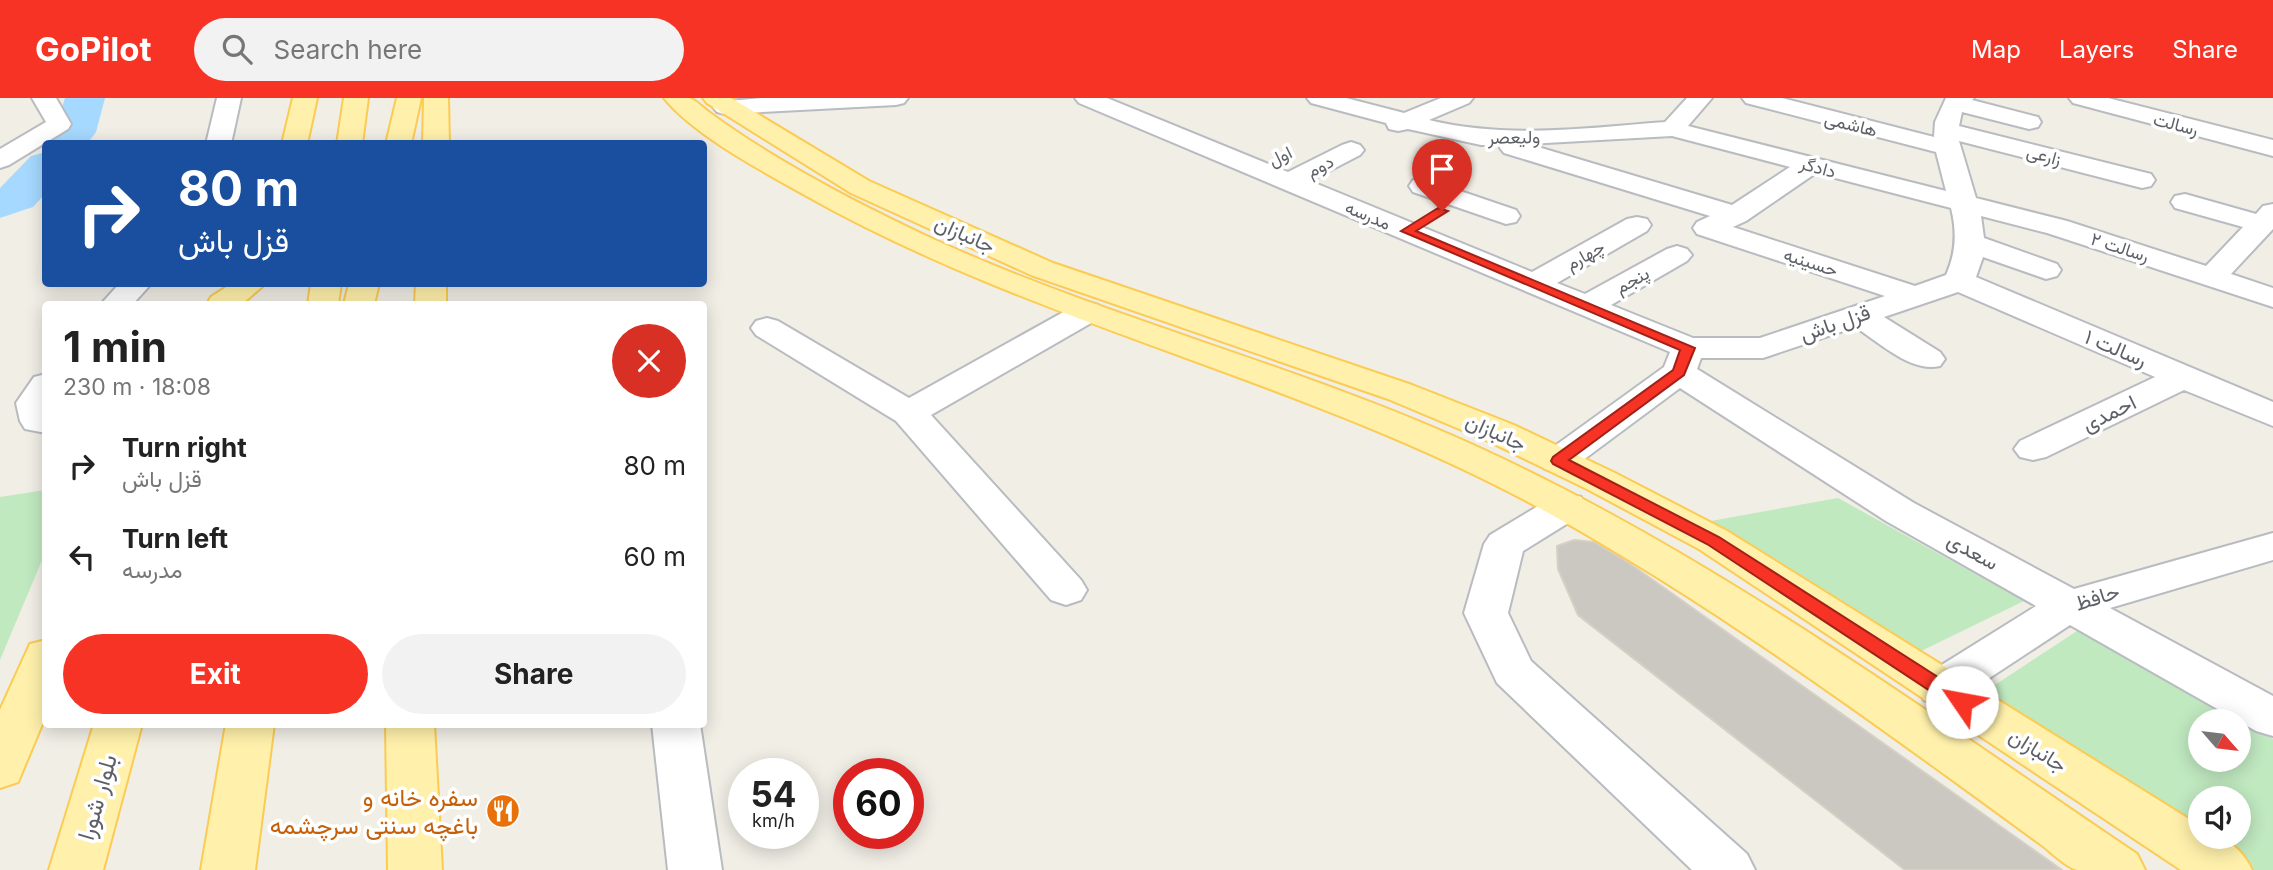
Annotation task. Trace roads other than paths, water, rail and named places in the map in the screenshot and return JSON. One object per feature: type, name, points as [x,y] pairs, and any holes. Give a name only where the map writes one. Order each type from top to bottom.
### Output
[{"type":"main road","points":[[296,140],[305,98]]},
{"type":"main road","points":[[350,140],[356,98]]},
{"type":"main road","points":[[399,140],[409,98]]},
{"type":"main road","points":[[436,98],[436,140]]},
{"type":"main road","name":"جانبازان","points":[[702,103],[737,144],[828,200],[919,245],[1029,292],[1368,413],[1468,457],[1567,506],[1783,638],[2118,870]]},
{"type":"main road","name":"جانبازان","points":[[702,103],[860,187],[1042,269],[1399,392],[1501,433],[1559,461],[1713,540],[2208,859]]},
{"type":"main road","points":[[226,301],[246,287]]},
{"type":"main road","points":[[244,301],[257,287]]},
{"type":"main road","points":[[0,768],[42,666]]},
{"type":"main road","name":"بلوار شورا","points":[[76,870],[117,728]]},
{"type":"main road","points":[[228,870],[249,728]]},
{"type":"main road","points":[[410,728],[415,870]]},
{"type":"main road","points":[[2128,870],[2122,855],[2123,846],[2135,835],[2161,836],[2208,859]]},
{"type":"street","points":[[0,160],[59,124],[44,98]]},
{"type":"street","points":[[219,140],[229,98]]},
{"type":"street","points":[[702,103],[896,98]]},
{"type":"street","name":"مدرسه","points":[[1087,98],[1275,169],[1407,231],[1586,306],[1684,360]]},
{"type":"street","points":[[1385,131],[1461,98]]},
{"type":"street","points":[[1672,129],[1700,98]]},
{"type":"street","name":"هاشمی","points":[[1754,98],[1953,113]]},
{"type":"street","name":"رسالت","points":[[2081,98],[2194,128],[2272,159]]},
{"type":"street","points":[[2171,98],[2194,128]]},
{"type":"street","name":"ولیعصر","points":[[1324,101],[1481,138],[1579,136],[1672,129]]},
{"type":"street","points":[[1959,281],[1968,264],[1970,243],[1953,113],[2029,122]]},
{"type":"street","name":"زارعی","points":[[1953,113],[2141,180]]},
{"type":"street","name":"دادگر","points":[[1672,129],[1966,204]]},
{"type":"street","points":[[1481,138],[1736,215],[1811,165]]},
{"type":"street","name":"دوم","points":[[1275,169],[1351,150]]},
{"type":"street","points":[[1423,186],[1506,216]]},
{"type":"street","points":[[1407,231],[1460,200]]},
{"type":"street","points":[[2185,202],[2268,218]]},
{"type":"street","name":"رسالت ۲","points":[[1966,204],[2057,227],[2273,298]]},
{"type":"street","name":"حسینیه","points":[[1736,215],[1707,228],[1916,296]]},
{"type":"street","points":[[2212,277],[2268,218]]},
{"type":"street","name":"چهارم","points":[[1533,284],[1637,225]]},
{"type":"street","points":[[1970,243],[2046,270]]},
{"type":"street","points":[[2142,254],[2119,268],[2171,287]]},
{"type":"street","name":"پنجم","points":[[1586,306],[1678,255]]},
{"type":"street","name":"قزل باش","points":[[1684,360],[1763,348],[1959,281]]},
{"type":"street","name":"رسالت ۱","points":[[1959,281],[2273,415]]},
{"type":"street","points":[[119,301],[133,287]]},
{"type":"street","points":[[909,413],[1087,312]]},
{"type":"street","points":[[1858,316],[1928,359]]},
{"type":"street","points":[[767,328],[909,413],[1066,590]]},
{"type":"street","points":[[1559,461],[1684,360]]},
{"type":"street","name":"سعدی","points":[[1684,360],[1900,512],[2273,718]]},
{"type":"street","name":"احمدی","points":[[2033,449],[2185,376]]},
{"type":"street","points":[[42,390],[34,403],[38,421],[42,422]]},
{"type":"street","points":[[1567,506],[1504,544],[1486,613],[1513,671],[1728,870]]},
{"type":"street","name":"حافظ","points":[[1940,688],[2070,605],[2273,546]]},
{"type":"street","points":[[677,728],[695,870]]},
{"type":"waterway","points":[[68,140],[75,132],[85,98]]},
{"type":"waterway","points":[[0,204],[17,197],[42,169]]},
{"type":"place","name":"سفره خانه و باغچه سنتی سرچشمه","points":[[503,811]]}]
